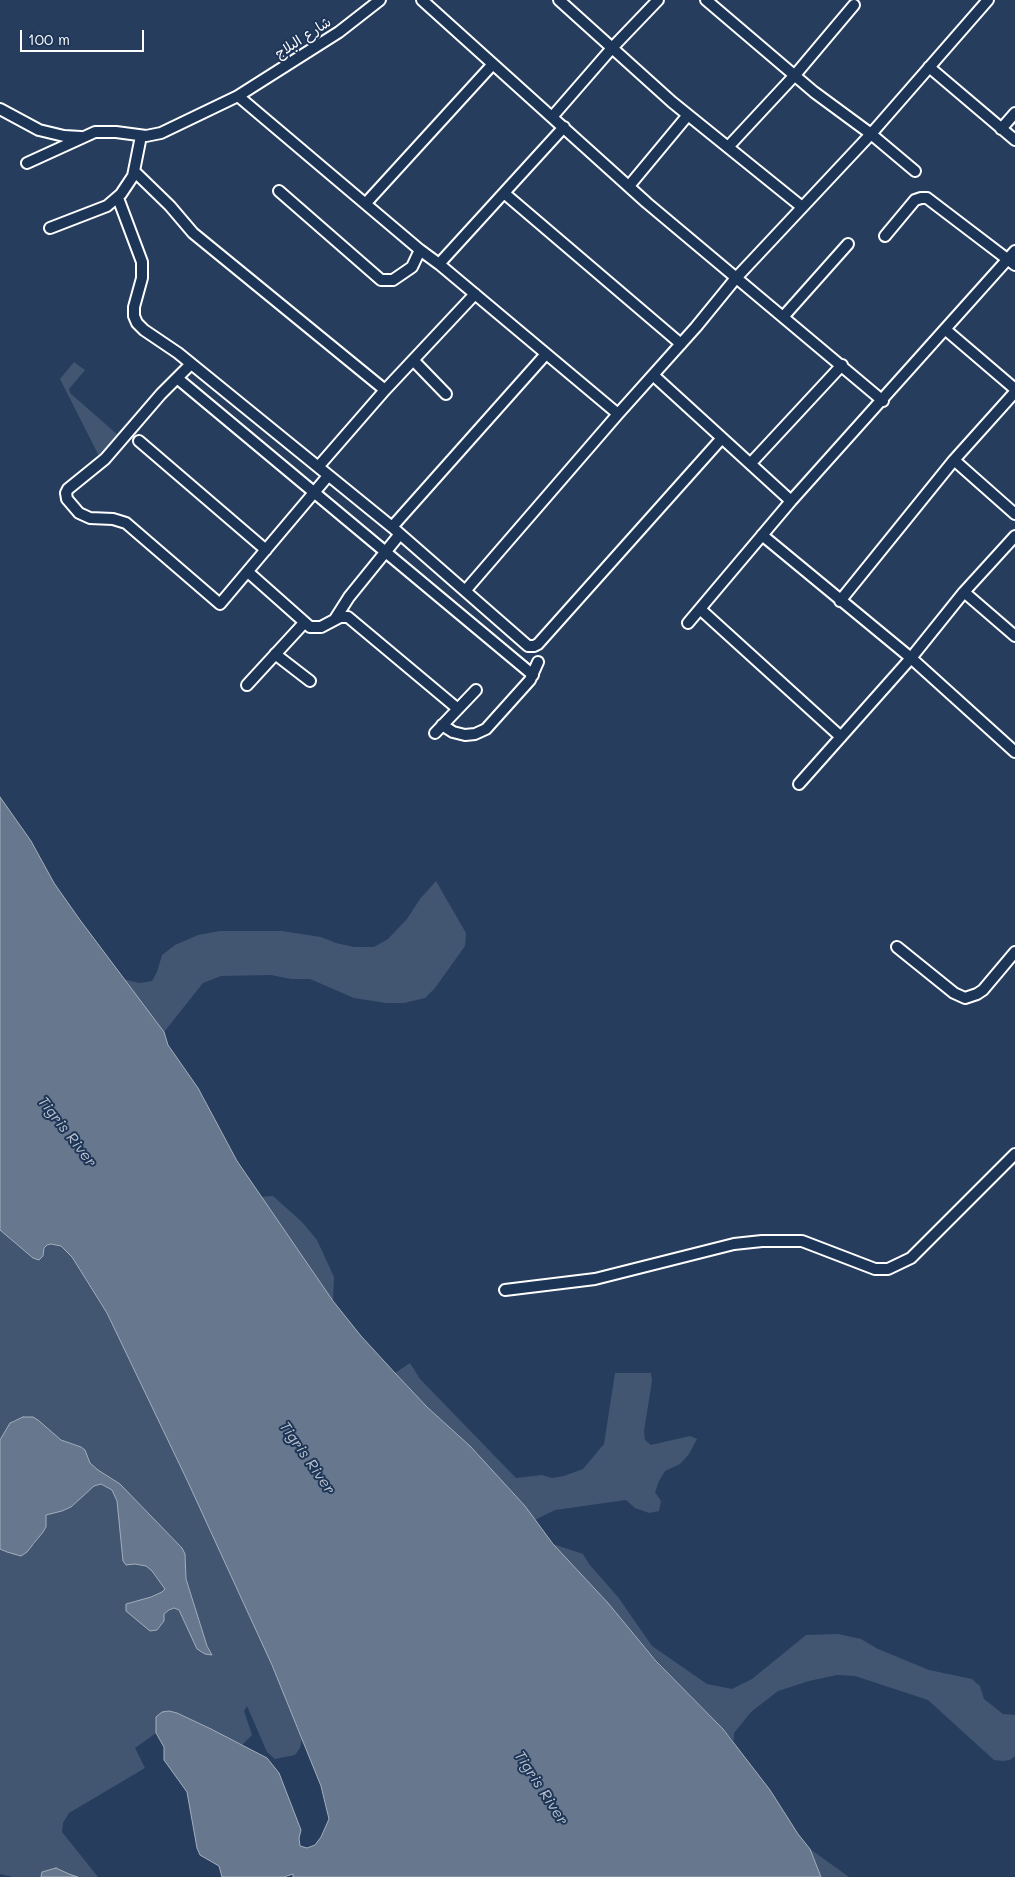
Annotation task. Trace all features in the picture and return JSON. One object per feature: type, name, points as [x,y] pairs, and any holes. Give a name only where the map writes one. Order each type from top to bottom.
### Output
[{"type":"street","name":"شارع البلاج","points":[[84,137],[95,132],[141,136],[161,133],[238,96],[339,32],[380,0]]},
{"type":"street","points":[[422,0],[629,186],[883,401]]},
{"type":"street","points":[[558,0],[688,115],[802,207]]},
{"type":"street","points":[[552,117],[612,48],[658,0]]},
{"type":"street","points":[[706,0],[814,92],[915,171]]},
{"type":"street","points":[[465,591],[681,344],[736,278],[870,134],[988,0]]},
{"type":"street","points":[[728,147],[794,75],[854,2]]},
{"type":"street","points":[[366,203],[492,64]]},
{"type":"street","points":[[929,67],[1015,140]]},
{"type":"street","points":[[238,96],[618,414]]},
{"type":"street","points":[[0,109],[39,130],[64,136],[84,137]]},
{"type":"street","points":[[1002,128],[1015,112]]},
{"type":"street","points":[[629,186],[688,115]]},
{"type":"street","points":[[439,264],[564,128]]},
{"type":"street","points":[[50,228],[107,206],[118,198],[130,182],[141,136]]},
{"type":"street","points":[[28,163],[84,137]]},
{"type":"street","points":[[134,171],[170,206],[193,233],[385,390]]},
{"type":"street","points":[[279,191],[381,280],[393,280],[412,267],[420,250]]},
{"type":"street","points":[[504,194],[681,344]]},
{"type":"street","points":[[118,198],[142,262],[142,278],[134,307],[134,316],[137,323],[191,364],[396,531],[528,646],[536,645],[722,438]]},
{"type":"street","points":[[688,623],[791,501],[1013,258],[927,198],[915,200],[885,236]]},
{"type":"street","points":[[783,317],[848,244]]},
{"type":"street","points":[[318,467],[385,390],[475,294]]},
{"type":"street","points":[[840,601],[954,460],[1015,390],[946,330]]},
{"type":"street","points":[[335,619],[349,597],[386,552],[396,531],[546,354]]},
{"type":"street","points":[[413,360],[446,394]]},
{"type":"street","points":[[191,364],[105,459],[68,489],[66,493],[67,499],[74,509],[84,517],[118,520],[126,523],[220,604],[328,476]]},
{"type":"street","points":[[751,463],[842,365]]},
{"type":"street","points":[[653,375],[791,501]]},
{"type":"street","points":[[177,378],[533,675]]},
{"type":"street","points":[[139,442],[266,550]]},
{"type":"street","points":[[954,460],[1015,514]]},
{"type":"street","points":[[762,535],[911,658],[1015,752]]},
{"type":"street","points":[[799,784],[911,658],[964,592],[1015,536]]},
{"type":"street","points":[[248,572],[310,627],[321,627],[344,616],[352,619],[458,709]]},
{"type":"street","points":[[964,592],[1015,636]]},
{"type":"street","points":[[700,609],[841,737]]},
{"type":"street","points":[[247,686],[304,622]]},
{"type":"street","points":[[275,654],[310,681]]},
{"type":"street","points":[[476,690],[438,729],[465,735],[475,734],[486,729],[533,675],[538,662]]},
{"type":"street","points":[[897,947],[954,993],[965,998],[978,994],[983,990],[1015,952]]},
{"type":"street","points":[[505,1290],[595,1279],[734,1244],[762,1240],[802,1241],[875,1269],[888,1269],[911,1258],[1015,1154]]},
{"type":"shaded area","points":[[74,362],[85,370],[69,389],[70,393],[127,443],[104,466],[60,379]]},
{"type":"shaded area","points":[[436,881],[466,933],[465,946],[435,988],[425,998],[404,1003],[386,1003],[354,998],[310,979],[291,979],[271,975],[221,976],[203,983],[164,1032],[123,979],[140,983],[152,981],[162,955],[175,945],[198,935],[220,931],[282,931],[321,937],[354,947],[374,947],[388,939],[407,919],[420,899]]},
{"type":"shaded area","points":[[273,1196],[302,1222],[317,1240],[334,1277],[333,1301],[261,1197]]},
{"type":"shaded area","points":[[0,1230],[33,1258],[44,1255],[44,1248],[47,1245],[61,1246],[72,1257],[107,1313],[187,1480],[272,1665],[302,1739],[300,1748],[295,1755],[275,1759],[267,1752],[247,1706],[244,1711],[252,1735],[242,1745],[177,1713],[156,1722],[156,1733],[135,1748],[145,1768],[69,1813],[63,1823],[62,1832],[98,1877],[78,1877],[69,1874],[43,1872],[41,1877],[13,1877],[0,1874],[0,1549],[7,1552],[34,1545],[46,1527],[46,1515],[50,1512],[62,1511],[71,1507],[94,1486],[101,1484],[112,1490],[117,1501],[123,1561],[126,1565],[146,1566],[165,1589],[151,1597],[127,1604],[164,1614],[174,1608],[179,1610],[197,1649],[212,1654],[207,1646],[186,1579],[186,1560],[182,1548],[120,1484],[90,1463],[85,1450],[61,1440],[33,1417],[14,1420],[10,1423],[10,1429],[0,1444]]},
{"type":"shaded area","points":[[410,1363],[420,1379],[516,1478],[542,1475],[552,1478],[583,1469],[604,1444],[615,1373],[651,1373],[652,1381],[644,1431],[645,1440],[651,1445],[690,1436],[697,1439],[689,1454],[680,1464],[665,1471],[659,1481],[655,1492],[661,1501],[659,1511],[649,1513],[635,1508],[626,1500],[555,1510],[535,1520],[525,1506],[470,1446],[427,1407],[395,1373]]},
{"type":"shaded area","points":[[553,1544],[583,1554],[589,1564],[618,1597],[652,1646],[707,1684],[732,1689],[752,1679],[806,1635],[838,1634],[861,1639],[878,1649],[929,1670],[972,1679],[980,1686],[984,1699],[1003,1714],[1015,1715],[1015,1756],[1010,1760],[994,1760],[928,1700],[855,1676],[837,1675],[809,1681],[778,1691],[751,1712],[734,1733],[734,1741],[657,1661],[608,1603]]},
{"type":"shaded area","points":[[810,1849],[849,1877],[821,1877]]},
{"type":"water","name":"Tigris River","points":[[0,797],[31,841],[54,883],[164,1032],[168,1045],[198,1088],[237,1161],[333,1301],[361,1336],[395,1373],[427,1407],[470,1446],[525,1506],[553,1544],[608,1603],[656,1661],[723,1729],[770,1790],[798,1834],[810,1849],[821,1877],[293,1877],[293,1874],[284,1877],[222,1877],[219,1866],[200,1855],[197,1848],[187,1792],[164,1760],[164,1747],[156,1733],[156,1717],[162,1712],[177,1713],[267,1758],[279,1773],[301,1830],[300,1846],[307,1848],[315,1845],[329,1819],[321,1786],[272,1665],[187,1480],[107,1313],[72,1257],[61,1246],[47,1245],[44,1248],[43,1256],[39,1260],[33,1258],[0,1230]]},
{"type":"water","points":[[23,1417],[33,1417],[61,1440],[85,1450],[90,1463],[120,1484],[182,1548],[185,1554],[186,1579],[207,1646],[212,1655],[205,1654],[197,1649],[179,1610],[174,1608],[169,1610],[164,1614],[164,1621],[157,1630],[150,1631],[126,1611],[126,1604],[151,1597],[165,1589],[146,1566],[126,1565],[123,1561],[117,1501],[112,1490],[101,1484],[94,1486],[71,1507],[46,1515],[46,1527],[43,1532],[27,1552],[21,1556],[0,1549],[0,1440],[10,1423]]},
{"type":"water","points":[[56,1868],[78,1877],[41,1877],[42,1872]]}]
